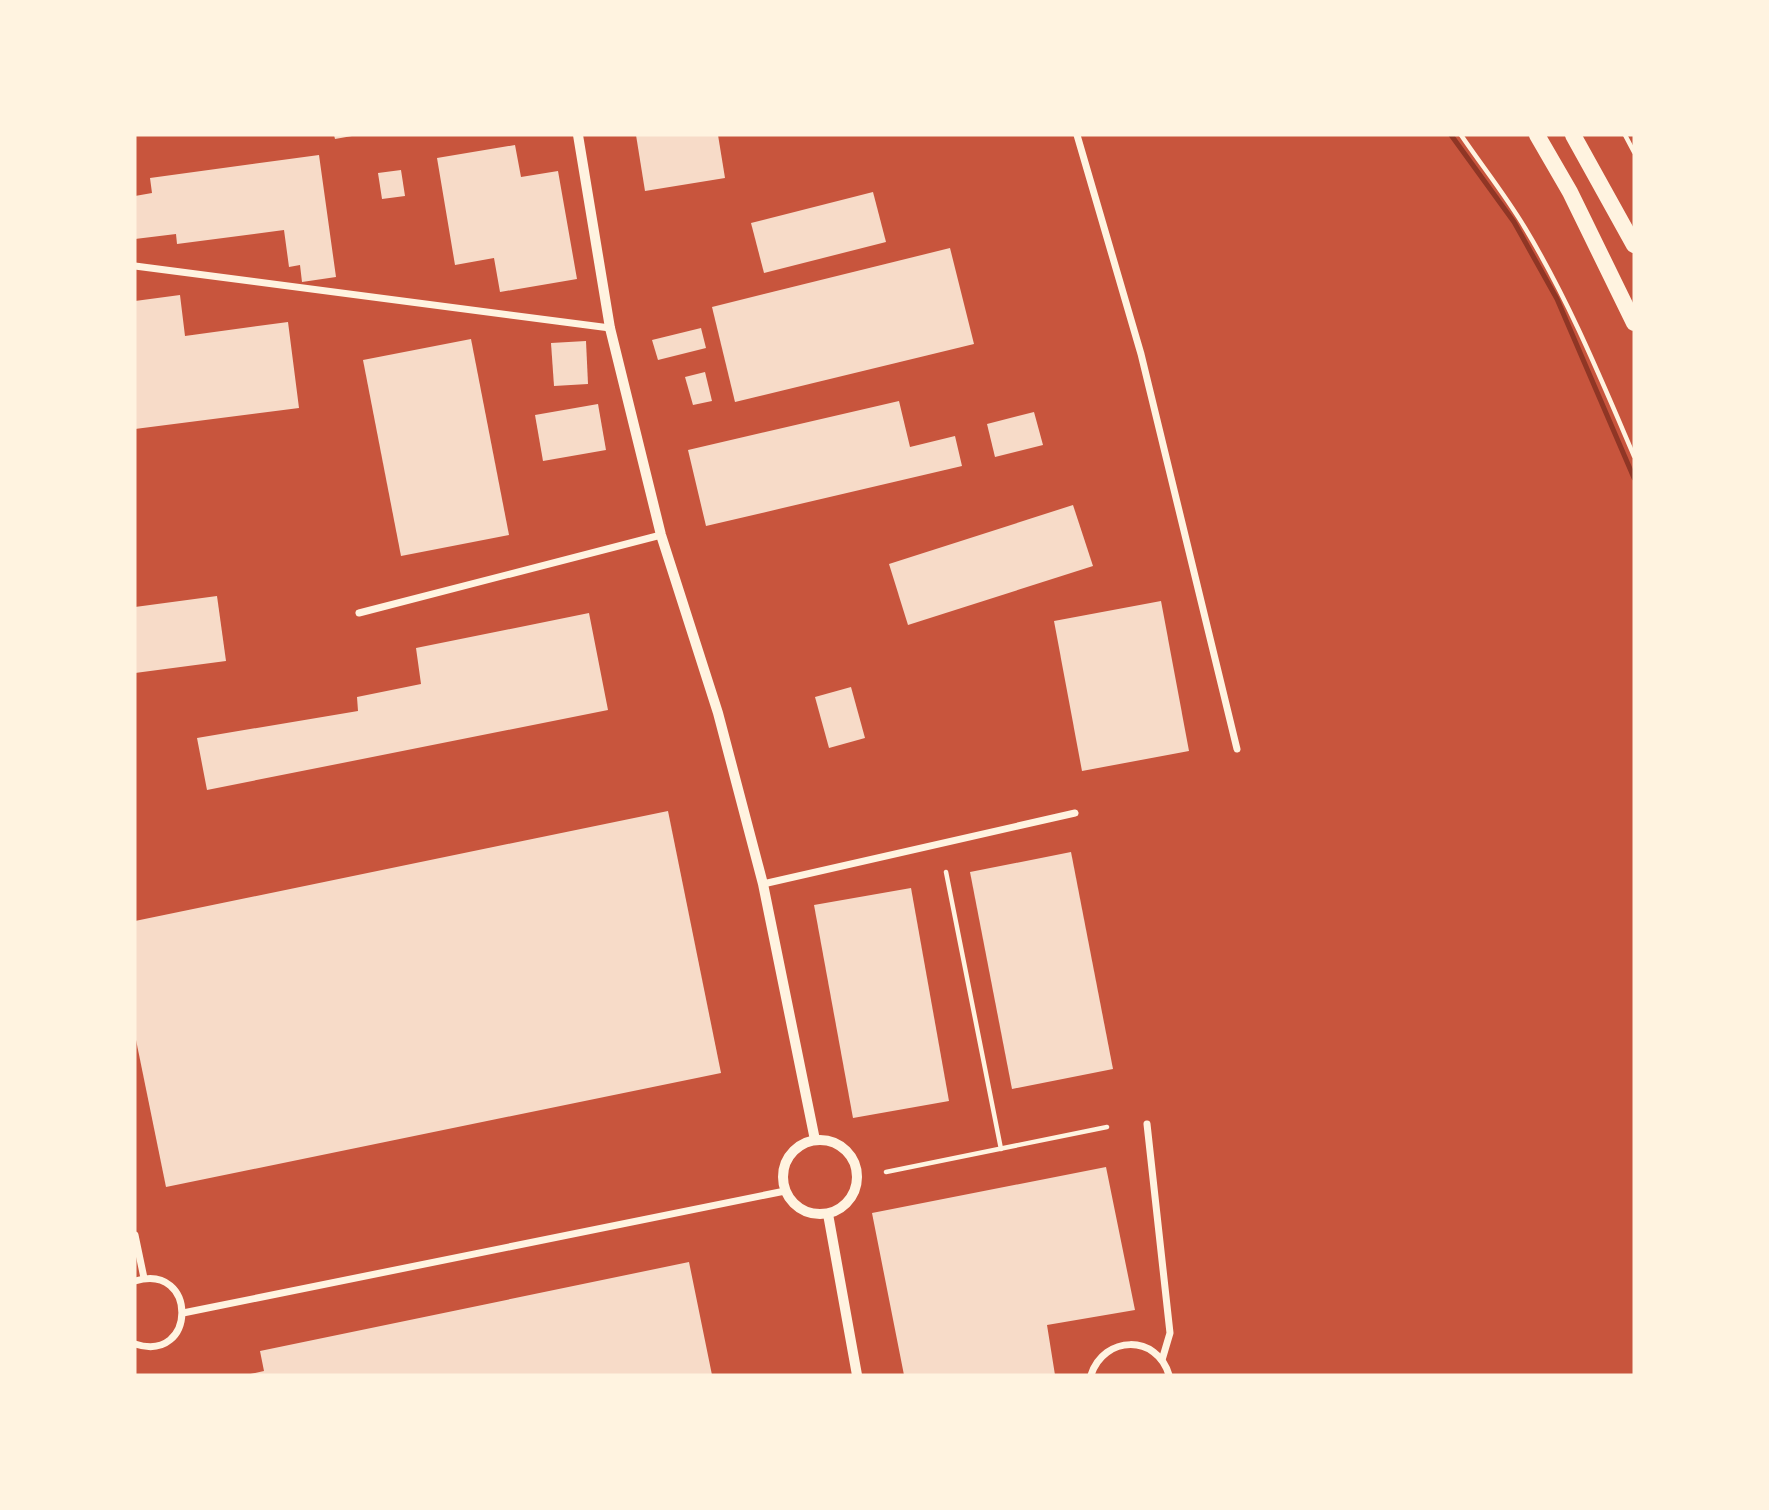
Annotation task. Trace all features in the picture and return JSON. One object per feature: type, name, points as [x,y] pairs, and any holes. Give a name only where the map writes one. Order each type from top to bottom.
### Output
[{"type":"highway","points":[[1536,135],[1570,192],[1634,323]]},
{"type":"highway","points":[[1573,135],[1634,245]]},
{"type":"street","points":[[578,135],[610,328],[661,535],[718,713],[763,884],[815,1140]]},
{"type":"street","points":[[1077,135],[1141,354],[1237,749]]},
{"type":"street","points":[[135,266],[610,328]]},
{"type":"street","points":[[359,613],[661,535]]},
{"type":"street","points":[[763,884],[1075,813]]},
{"type":"street","points":[[1147,1124],[1170,1333],[1162,1360]]},
{"type":"street","points":[[815,1140],[827,1140],[839,1145],[849,1154],[858,1178],[849,1201],[828,1214],[818,1214],[798,1207],[785,1191],[784,1169],[788,1158],[795,1150],[815,1140]]},
{"type":"street","points":[[183,1313],[785,1191]]},
{"type":"street","points":[[828,1214],[857,1375]]},
{"type":"street","points":[[135,1235],[144,1278]]},
{"type":"street","points":[[135,1281],[144,1278],[167,1283],[176,1291],[183,1313],[175,1335],[167,1342],[156,1347],[135,1344]]},
{"type":"street","points":[[1091,1375],[1102,1356],[1113,1348],[1126,1345],[1139,1345],[1152,1351],[1162,1360],[1169,1375]]},
{"type":"lane","points":[[1461,135],[1525,229],[1551,274],[1580,331],[1634,456]]},
{"type":"lane","points":[[1625,135],[1634,152]]},
{"type":"lane","points":[[946,872],[1001,1149]]},
{"type":"lane","points":[[886,1172],[1107,1127]]},
{"type":"building","points":[[334,135],[352,135],[352,136],[335,139]]},
{"type":"building","points":[[636,135],[718,135],[725,178],[645,191]]},
{"type":"building","points":[[515,145],[521,177],[558,171],[577,279],[500,292],[494,258],[455,265],[437,158]]},
{"type":"building","points":[[319,155],[336,277],[302,282],[300,265],[289,267],[284,230],[177,244],[176,234],[135,239],[135,196],[152,193],[150,178]]},
{"type":"building","points":[[401,170],[405,196],[382,199],[378,173]]},
{"type":"building","points":[[873,192],[886,242],[764,273],[751,223]]},
{"type":"building","points":[[950,248],[974,344],[735,402],[712,307]]},
{"type":"building","points":[[180,295],[185,336],[288,322],[299,408],[135,429],[135,301]]},
{"type":"building","points":[[701,328],[706,348],[658,360],[652,340]]},
{"type":"building","points":[[471,339],[509,535],[401,556],[363,360]]},
{"type":"building","points":[[586,341],[588,384],[554,386],[551,343]]},
{"type":"building","points":[[705,372],[712,401],[693,405],[685,377]]},
{"type":"building","points":[[899,401],[910,447],[955,436],[962,466],[706,526],[688,450]]},
{"type":"building","points":[[598,404],[606,450],[543,461],[535,415]]},
{"type":"building","points":[[1034,412],[1043,445],[995,457],[987,424]]},
{"type":"building","points":[[1073,505],[1093,566],[908,625],[889,564]]},
{"type":"building","points":[[217,596],[226,661],[135,673],[135,607]]},
{"type":"building","points":[[1161,601],[1189,751],[1082,771],[1054,621]]},
{"type":"building","points":[[589,613],[608,710],[207,790],[197,738],[358,711],[357,697],[421,684],[416,648]]},
{"type":"building","points":[[851,687],[865,738],[829,748],[815,697]]},
{"type":"building","points":[[668,811],[721,1073],[166,1187],[135,1035],[135,921]]},
{"type":"building","points":[[1071,852],[1113,1069],[1012,1089],[970,872]]},
{"type":"building","points":[[911,888],[949,1101],[853,1118],[814,905]]},
{"type":"building","points":[[1106,1167],[1135,1310],[1047,1325],[1055,1375],[904,1375],[872,1213]]},
{"type":"building","points":[[689,1262],[712,1375],[246,1375],[264,1371],[260,1351]]},
{"type":"waterway","points":[[1451,135],[1514,222],[1557,299],[1634,478]]}]
